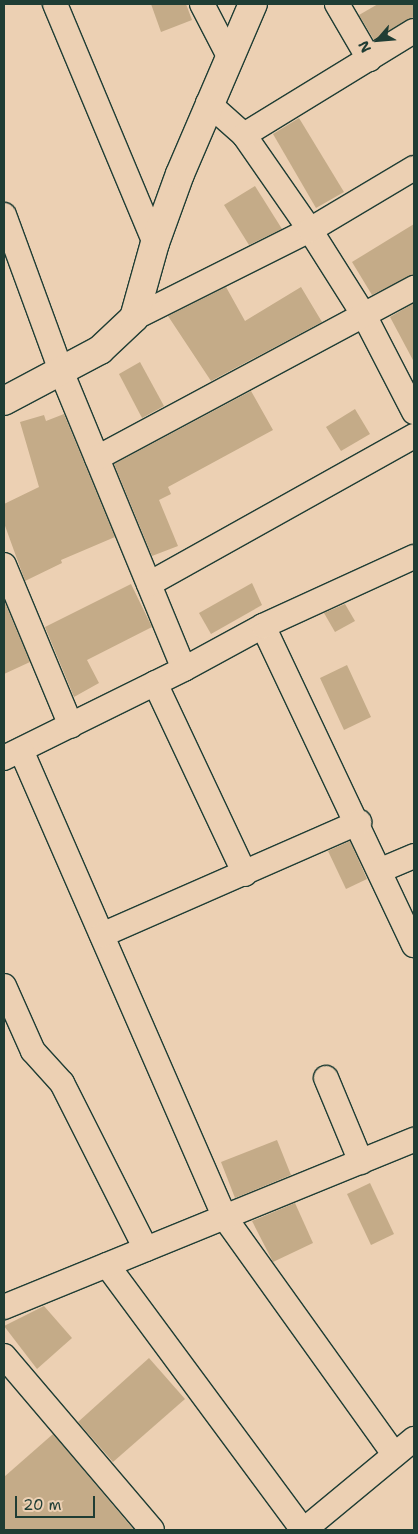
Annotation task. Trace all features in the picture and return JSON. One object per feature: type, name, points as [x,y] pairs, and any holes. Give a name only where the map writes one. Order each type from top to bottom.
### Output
[{"type":"street","points":[[55,4],[154,243]]},
{"type":"street","points":[[202,4],[229,56]]},
{"type":"street","points":[[134,318],[154,243],[208,103],[253,4]]},
{"type":"street","points":[[337,4],[369,59]]},
{"type":"street","points":[[244,135],[414,31]]},
{"type":"street","points":[[208,103],[244,135],[310,230],[365,317],[414,412]]},
{"type":"street","points":[[4,401],[100,350],[134,318],[310,230],[414,168]]},
{"type":"street","points":[[4,215],[61,372],[184,669]]},
{"type":"street","points":[[97,458],[365,317],[414,288]]},
{"type":"street","points":[[149,584],[414,436]]},
{"type":"street","points":[[394,1454],[225,1218],[102,935],[12,754],[184,669],[263,626],[414,557]]},
{"type":"street","points":[[4,565],[71,726]]},
{"type":"street","points":[[263,626],[359,822],[414,945]]},
{"type":"street","points":[[155,683],[245,874]]},
{"type":"street","points":[[102,935],[245,874],[359,822]]},
{"type":"street","points":[[381,870],[414,856]]},
{"type":"street","points":[[4,986],[34,1051],[62,1083],[146,1249]]},
{"type":"street","points":[[326,1078],[361,1162]]},
{"type":"street","points":[[4,1307],[414,1140]]},
{"type":"street","points":[[107,1265],[303,1530],[414,1439]]},
{"type":"street","points":[[4,1356],[152,1530]]},
{"type":"building","points":[[151,4],[186,4],[192,20],[161,32]]},
{"type":"building","points":[[378,4],[414,4],[414,17],[374,40],[359,15]]},
{"type":"building","points":[[299,118],[344,192],[316,208],[273,134]]},
{"type":"building","points":[[255,186],[282,229],[249,245],[224,205]]},
{"type":"building","points":[[414,224],[414,274],[372,295],[352,262]]},
{"type":"building","points":[[226,287],[245,321],[301,287],[322,322],[211,381],[168,316]]},
{"type":"building","points":[[414,303],[414,362],[390,317]]},
{"type":"building","points":[[140,362],[164,406],[142,418],[119,374]]},
{"type":"building","points":[[251,391],[273,430],[168,487],[171,494],[159,500],[178,546],[152,556],[114,464]]},
{"type":"building","points":[[355,409],[370,434],[341,451],[326,427]]},
{"type":"building","points":[[64,414],[115,537],[61,560],[62,563],[25,581],[4,523],[4,504],[39,487],[20,422],[44,415],[46,421]]},
{"type":"building","points":[[252,583],[262,605],[211,634],[199,613]]},
{"type":"building","points":[[131,584],[152,627],[87,660],[99,683],[74,697],[45,627]]},
{"type":"building","points":[[4,600],[30,662],[4,674]]},
{"type":"building","points":[[345,604],[355,621],[335,632],[324,613]]},
{"type":"building","points":[[347,665],[371,717],[344,730],[320,678]]},
{"type":"building","points":[[350,841],[367,879],[346,889],[328,851]]},
{"type":"building","points":[[277,1140],[291,1175],[235,1198],[221,1162]]},
{"type":"building","points":[[370,1183],[394,1234],[371,1245],[347,1194]]},
{"type":"building","points":[[295,1203],[313,1243],[273,1262],[252,1221]]},
{"type":"building","points":[[44,1306],[72,1338],[37,1369],[4,1326]]},
{"type":"building","points":[[149,1358],[185,1399],[113,1462],[78,1422]]},
{"type":"building","points":[[53,1434],[134,1530],[4,1530],[4,1477]]}]
